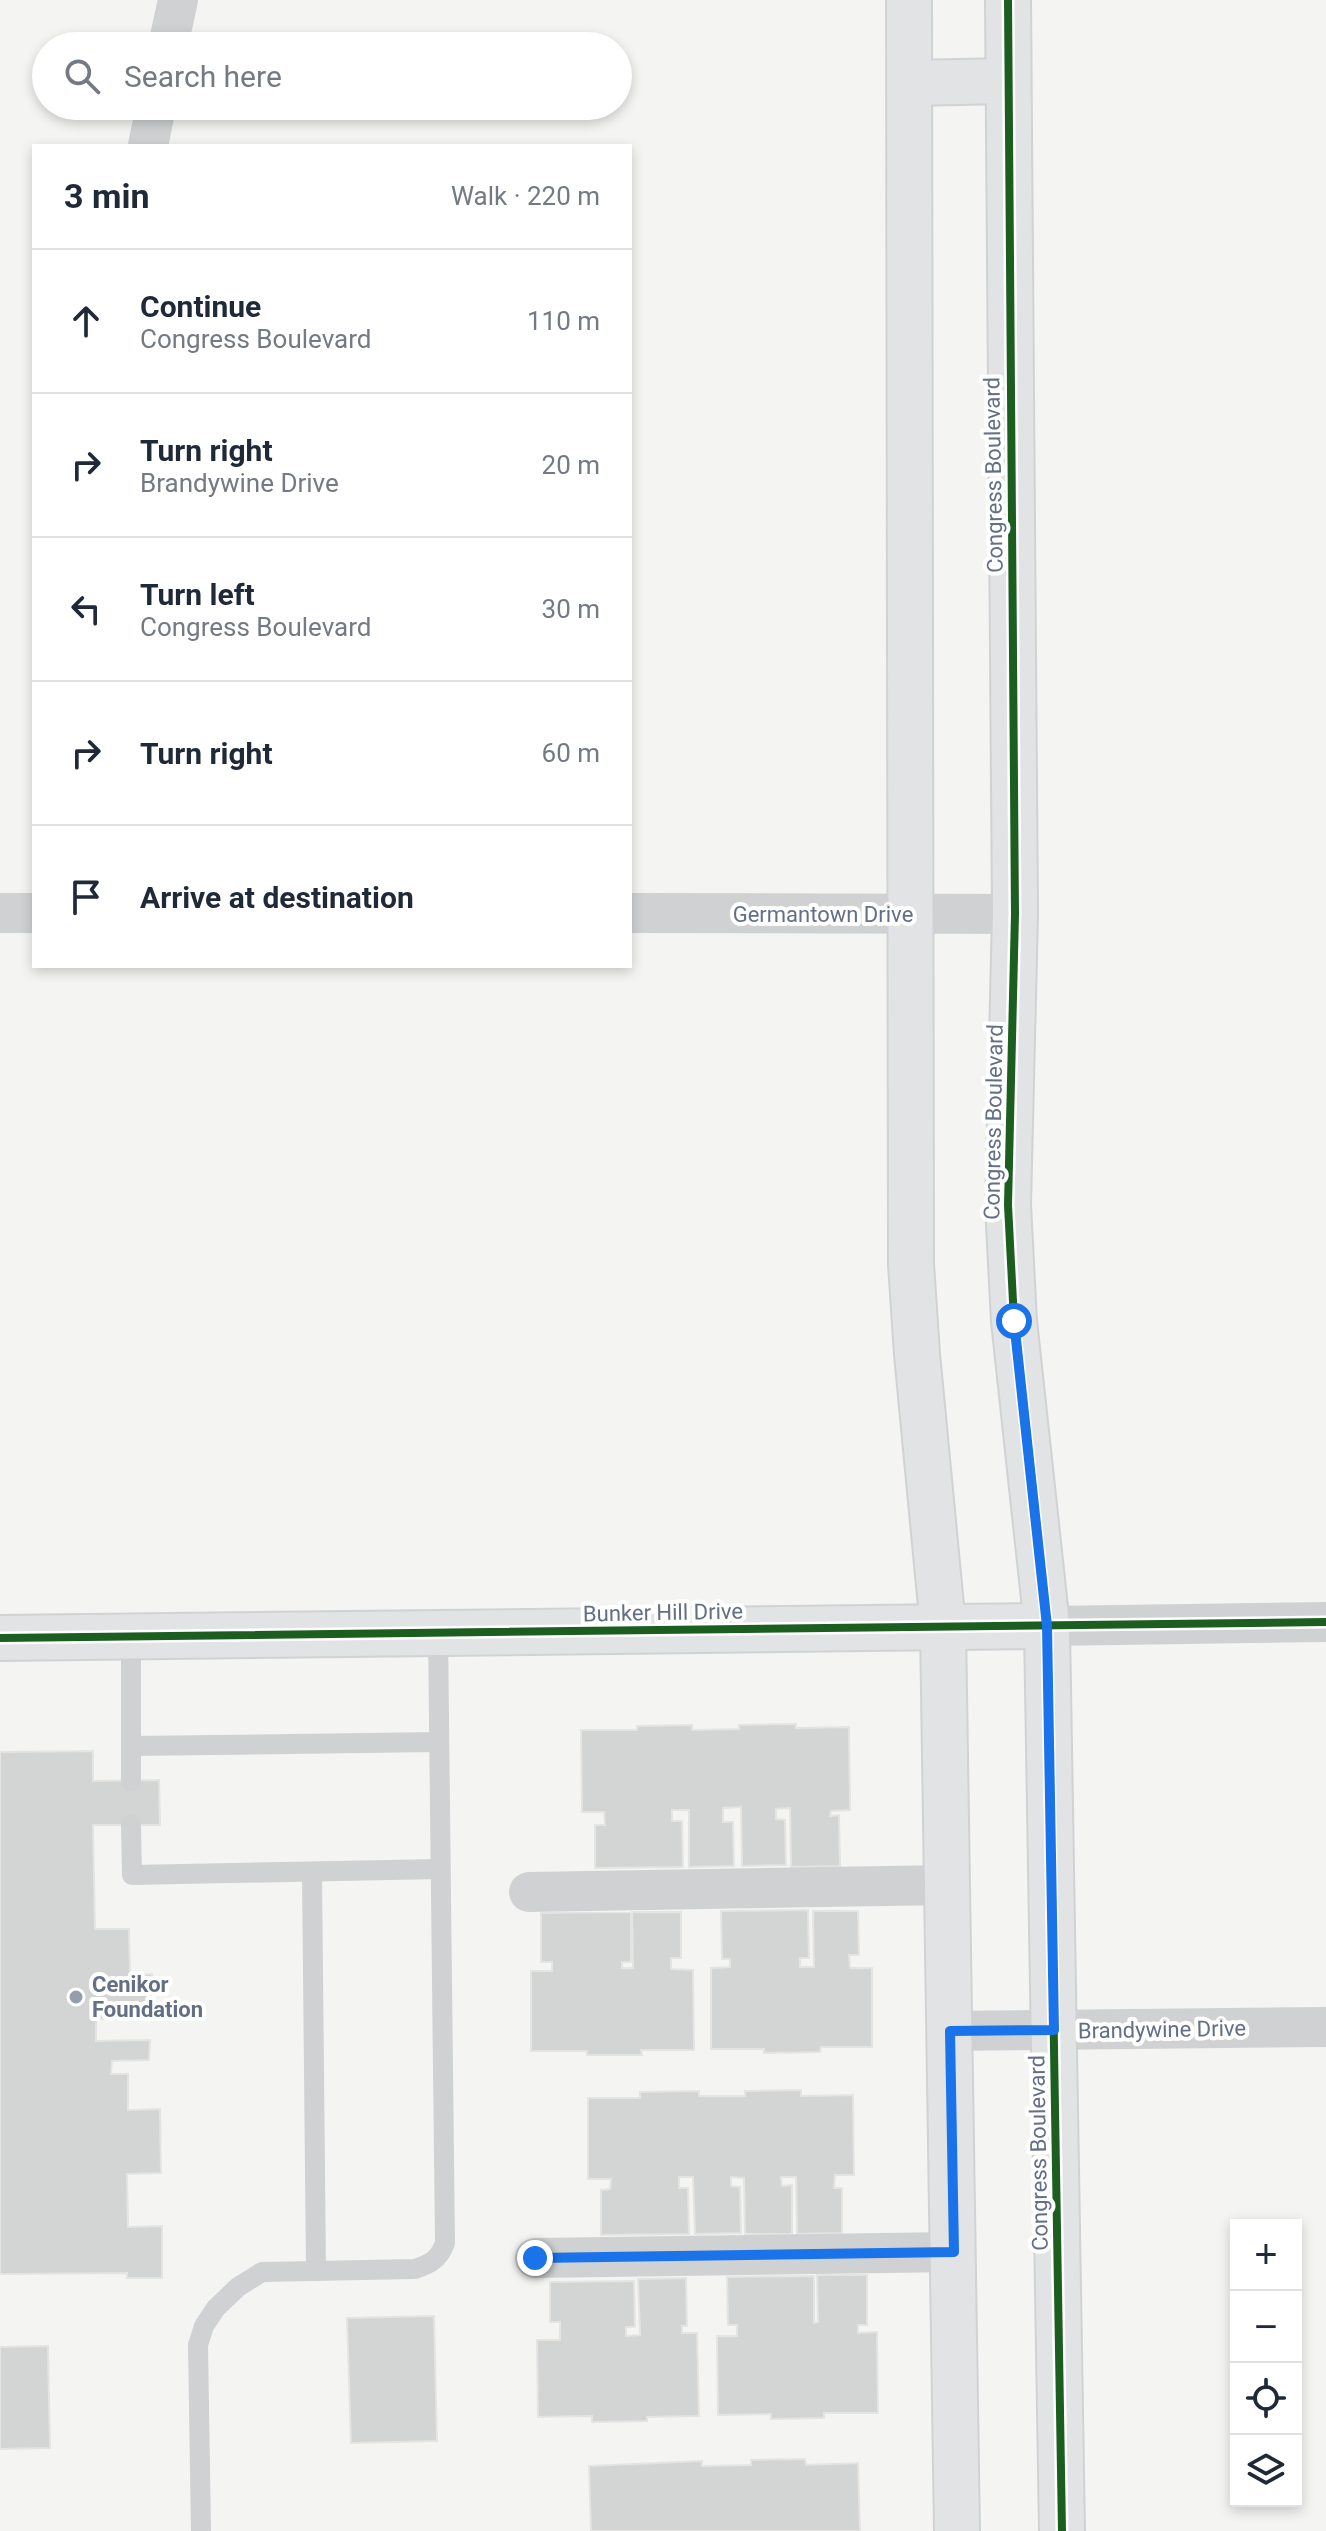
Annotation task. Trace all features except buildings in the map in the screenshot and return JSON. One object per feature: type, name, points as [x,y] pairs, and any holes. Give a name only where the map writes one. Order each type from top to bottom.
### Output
[{"type":"street","points":[[171,32],[178,0]]},
{"type":"street","points":[[909,0],[911,1264],[943,1627],[957,2531]]},
{"type":"street","name":"Congress Boulevard","points":[[1008,0],[1015,914],[1009,1220],[1014,1321],[1047,1626],[1062,2531]]},
{"type":"street","points":[[910,83],[1008,81]]},
{"type":"street","points":[[148,144],[153,120]]},
{"type":"street","points":[[0,913],[32,913]]},
{"type":"street","name":"Germantown Drive","points":[[632,913],[1015,914]]},
{"type":"street","name":"Bunker Hill Drive","points":[[0,1638],[1326,1622]]},
{"type":"street","points":[[529,1892],[948,1885]]},
{"type":"street","name":"Brandywine Drive","points":[[950,2031],[1326,2027]]},
{"type":"street","points":[[535,2258],[954,2252]]},
{"type":"lane","points":[[201,2531],[198,2345],[204,2326],[216,2308],[238,2287],[262,2272],[415,2269],[428,2265],[440,2256],[445,2243],[438,1632]]},
{"type":"lane","points":[[131,1637],[131,1781]]},
{"type":"lane","points":[[131,1746],[439,1742]]},
{"type":"lane","points":[[131,1825],[132,1875],[440,1869]]},
{"type":"lane","points":[[312,1872],[316,2271]]},
{"type":"cycle path","points":[[1008,0],[1015,914],[1008,1205],[1014,1321],[1047,1626],[1062,2531]]},
{"type":"cycle path","points":[[0,1638],[1326,1622]]},
{"type":"place","name":"Cenikor Foundation","points":[[76,1997]]},
{"type":"route","points":[[535,2258],[954,2252],[950,2031],[1054,2030],[1047,1626],[1014,1321]]}]
